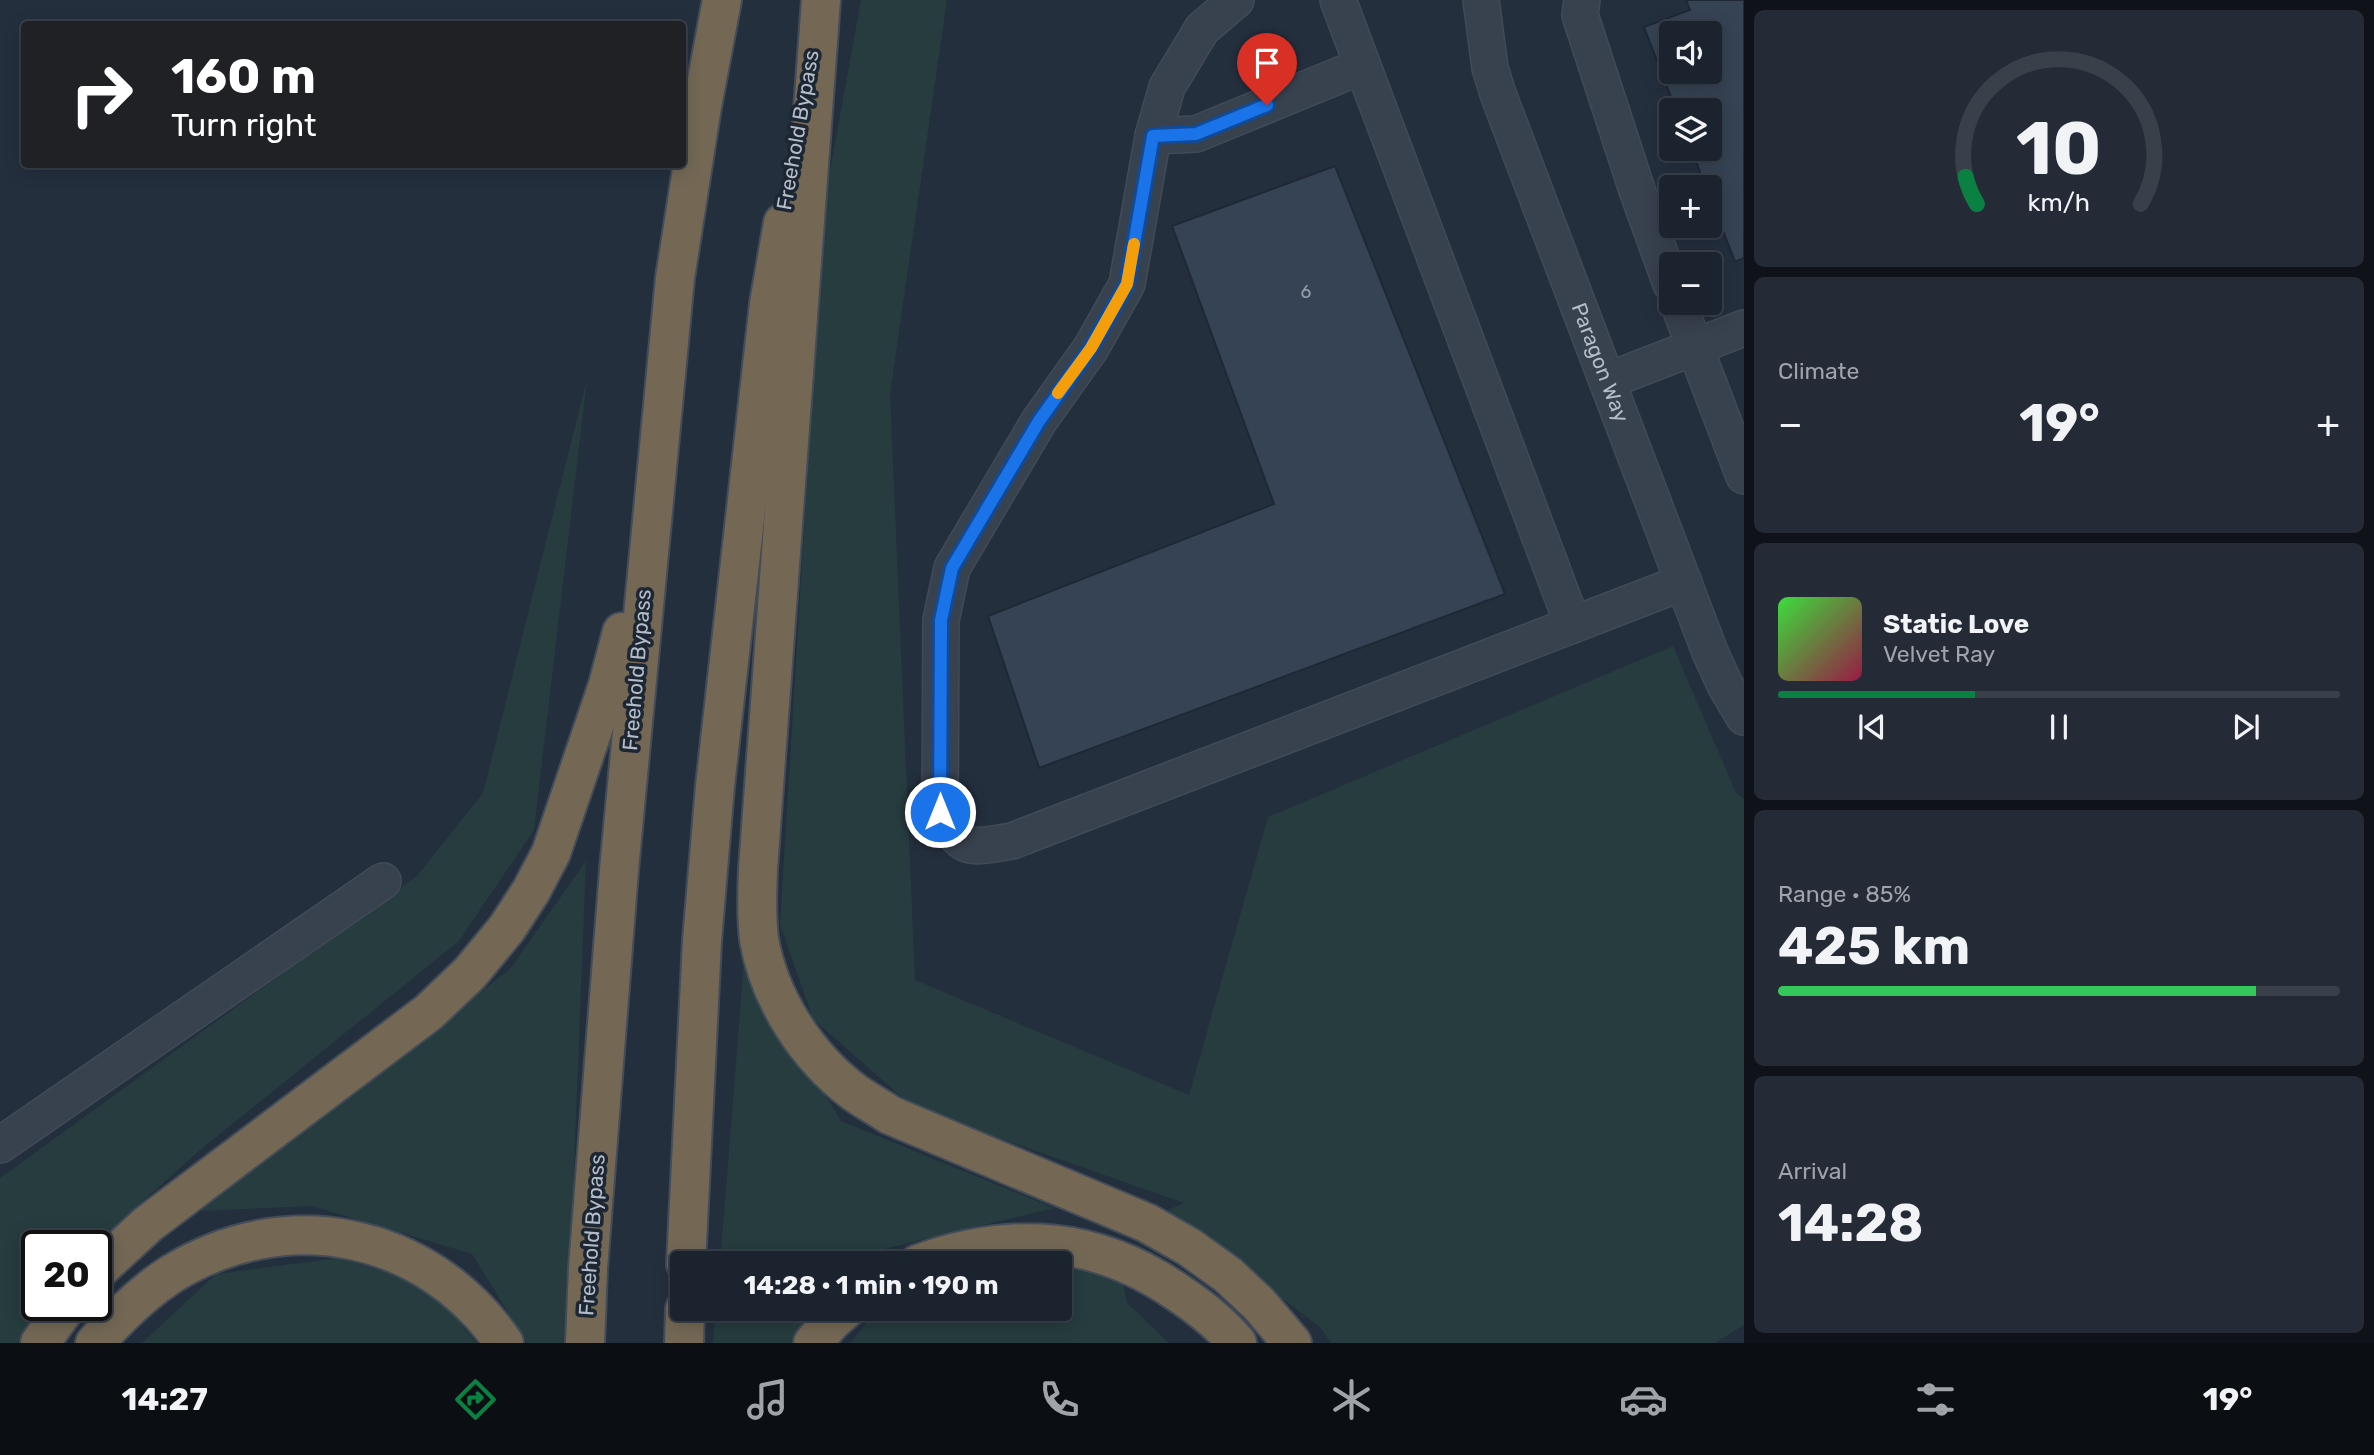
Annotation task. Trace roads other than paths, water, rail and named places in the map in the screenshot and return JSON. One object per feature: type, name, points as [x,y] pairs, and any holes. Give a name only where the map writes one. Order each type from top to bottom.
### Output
[{"type":"highway","name":"Freehold Bypass","points":[[585,1343],[588,1268],[619,870],[675,278],[722,0]]},
{"type":"highway","name":"Freehold Bypass","points":[[686,1251],[702,941],[715,786],[769,304],[821,0]]},
{"type":"highway","points":[[821,0],[758,869],[760,939],[768,972],[782,1007],[805,1043],[830,1072],[854,1092],[890,1115],[1147,1223],[1189,1247],[1228,1275],[1259,1304],[1292,1343]]},
{"type":"highway","points":[[112,1257],[148,1224],[429,1012],[470,973],[507,928],[551,853],[608,685],[651,526]]},
{"type":"highway","points":[[95,1343],[137,1299],[198,1260],[228,1247],[288,1234],[353,1239],[409,1258],[449,1283],[484,1315],[504,1343]]},
{"type":"highway","points":[[955,1251],[1019,1242],[1056,1244],[1093,1251],[1162,1281],[1197,1306],[1237,1343]]},
{"type":"highway","points":[[40,1343],[56,1321]]},
{"type":"highway","points":[[684,1343],[685,1321]]},
{"type":"highway","points":[[813,1343],[832,1321]]},
{"type":"street","points":[[1237,0],[1202,29],[1167,87],[1153,136],[1127,284],[1091,348],[1039,421],[952,568],[941,620],[940,812],[954,836],[973,847],[1012,841],[1684,582]]},
{"type":"street","points":[[1338,0],[1573,625]]},
{"type":"street","name":"Paragon Way","points":[[1481,0],[1490,68],[1498,94],[1684,582],[1725,685],[1744,717]]},
{"type":"street","points":[[1582,0],[1580,15],[1659,252]]},
{"type":"street","points":[[1153,136],[1196,134],[1362,66]]},
{"type":"street","points":[[1682,315],[1744,477]]},
{"type":"street","points":[[1607,381],[1744,328]]},
{"type":"street","points":[[0,1145],[383,881]]}]
